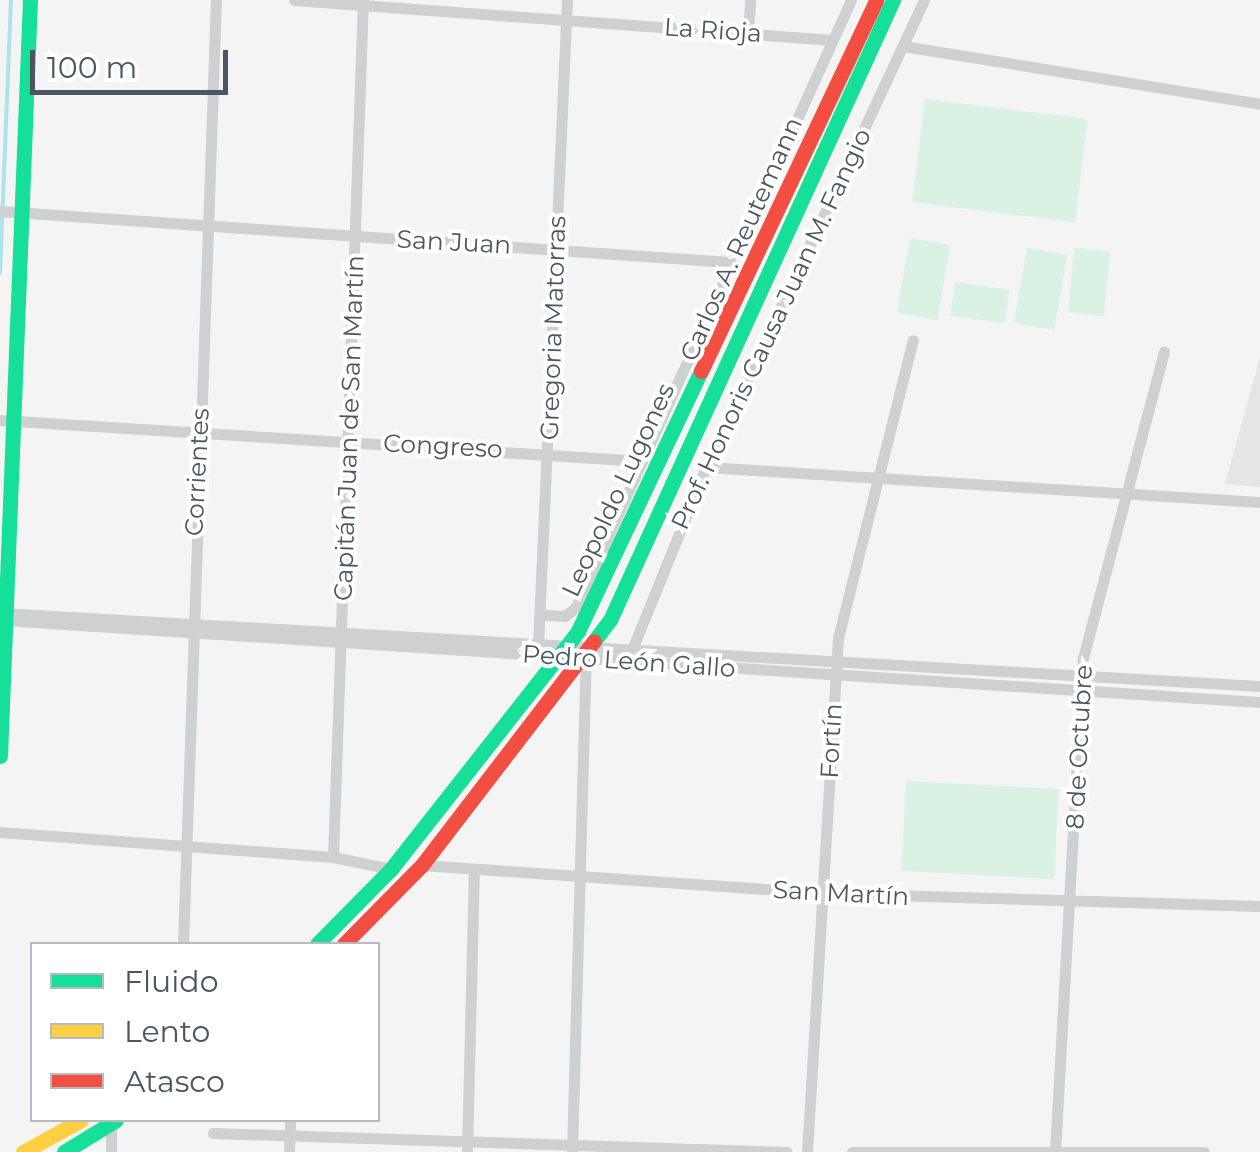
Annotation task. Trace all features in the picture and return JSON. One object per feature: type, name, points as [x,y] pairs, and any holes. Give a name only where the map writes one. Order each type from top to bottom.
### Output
[{"type":"main road","points":[[0,756],[12,212],[30,0]]},
{"type":"main road","name":"Leopoldo Lugones","points":[[319,942],[391,868],[565,650],[876,0]]},
{"type":"main road","name":"Leopoldo Lugones","points":[[346,942],[422,865],[591,652],[894,0]]},
{"type":"main road","points":[[24,1152],[77,1122]]},
{"type":"main road","points":[[64,1152],[111,1122]]},
{"type":"street","name":"Corrientes","points":[[183,942],[190,627],[216,0]]},
{"type":"street","name":"La Rioja","points":[[294,0],[833,40]]},
{"type":"street","name":"Gregoria Matorras","points":[[537,648],[549,452],[566,0]]},
{"type":"street","points":[[748,32],[750,0]]},
{"type":"street","name":"Carlos A. Reutemann","points":[[541,615],[566,616],[576,607],[729,262],[851,0]]},
{"type":"street","name":"Prof. Honoris Causa Juan M. Fangio","points":[[631,662],[631,648],[706,467],[924,0]]},
{"type":"street","name":"Capitán Juan de San Martín","points":[[333,857],[351,440],[363,3]]},
{"type":"street","points":[[902,46],[1260,104]]},
{"type":"street","name":"San Juan","points":[[12,212],[729,262]]},
{"type":"street","name":"Fortín","points":[[807,1152],[834,675],[913,340]]},
{"type":"street","name":"8 de Octubre","points":[[1055,1150],[1081,677],[1164,352]]},
{"type":"street","name":"Congreso","points":[[6,421],[549,452],[642,461]]},
{"type":"street","points":[[706,467],[1260,502]]},
{"type":"street","name":"Pedro León Gallo","points":[[4,616],[537,648],[591,652],[631,662],[1260,702]]},
{"type":"street","name":"Pedro León Gallo","points":[[591,652],[631,648],[1260,686]]},
{"type":"street","points":[[572,1148],[591,652]]},
{"type":"street","points":[[0,832],[333,857],[391,868]]},
{"type":"street","name":"San Martín","points":[[422,865],[474,872],[822,893],[1044,903],[1071,898],[1260,906]]},
{"type":"street","points":[[467,1146],[474,872]]},
{"type":"street","points":[[111,1152],[113,1122]]},
{"type":"street","points":[[213,1133],[290,1146],[787,1152]]},
{"type":"street","points":[[852,1152],[1204,1152]]},
{"type":"shaded area","points":[[1260,357],[1260,487],[1225,484]]},
{"type":"green space","points":[[925,99],[1088,119],[1075,222],[912,202]]},
{"type":"green space","points":[[910,238],[950,245],[937,320],[897,313]]},
{"type":"green space","points":[[1027,248],[1067,255],[1054,330],[1014,323]]},
{"type":"green space","points":[[1074,248],[1110,251],[1104,316],[1068,313]]},
{"type":"green space","points":[[955,282],[1009,290],[1005,323],[950,316]]},
{"type":"green space","points":[[906,781],[1059,789],[1054,879],[901,871]]},
{"type":"waterway","points":[[0,273],[11,0]]},
{"type":"traffic: fast","points":[[0,756],[30,0]]},
{"type":"traffic: fast","points":[[594,641],[610,620],[893,0]]},
{"type":"traffic: fast","points":[[319,942],[391,869],[578,631],[701,371]]},
{"type":"traffic: fast","points":[[64,1152],[113,1122]]},
{"type":"traffic: slow","points":[[23,1152],[77,1122]]},
{"type":"traffic: jam","points":[[701,371],[876,0]]},
{"type":"traffic: jam","points":[[346,942],[422,865],[594,641]]}]
